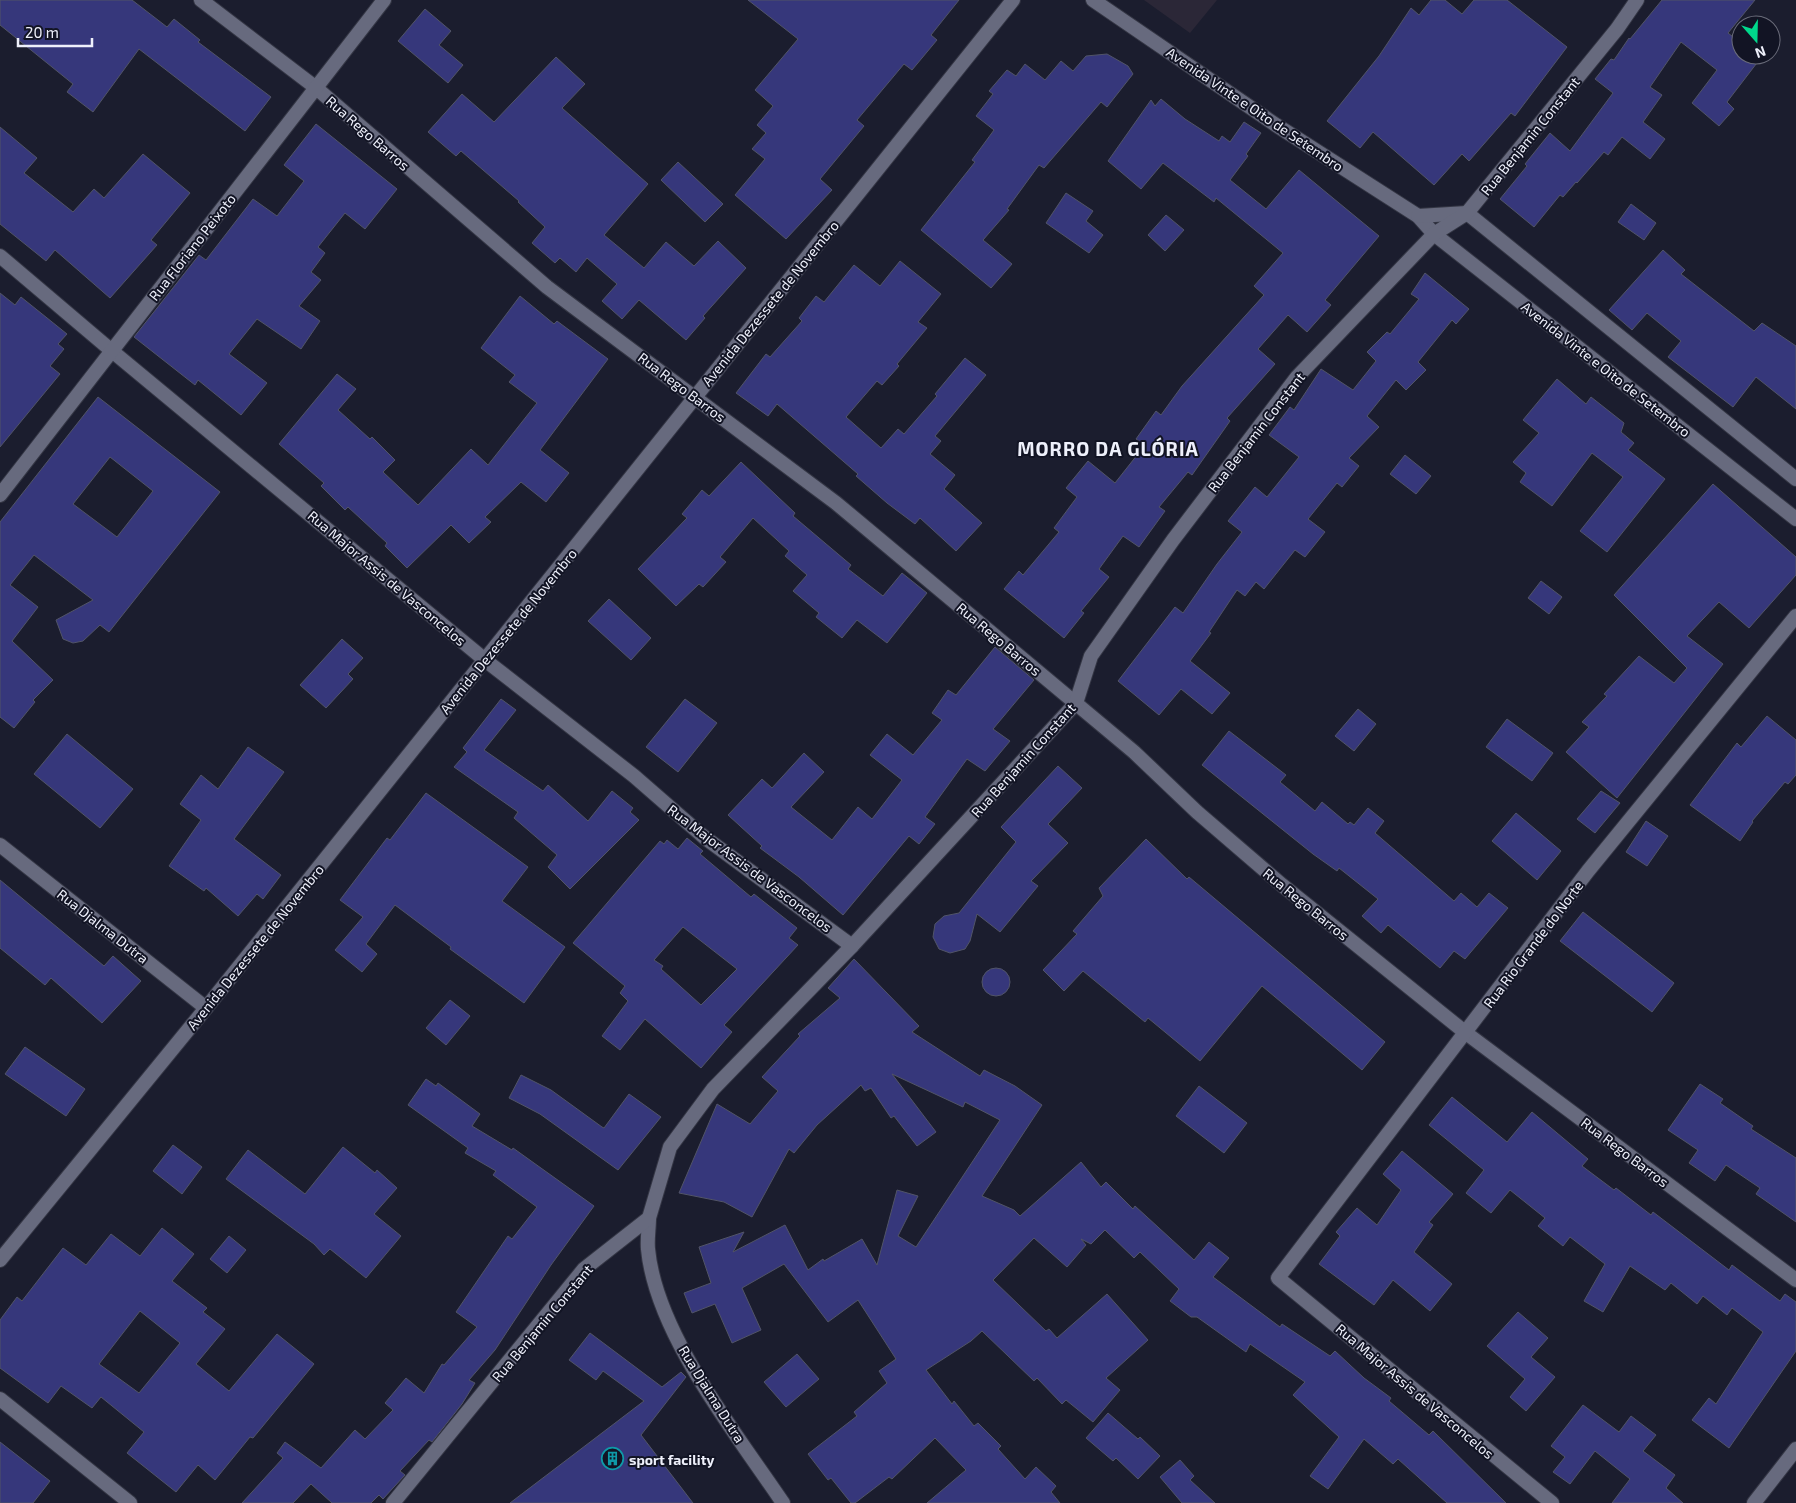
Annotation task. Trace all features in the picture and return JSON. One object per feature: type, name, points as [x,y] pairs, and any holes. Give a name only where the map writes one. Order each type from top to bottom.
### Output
[{"type":"street","name":"Rua Rego Barros","points":[[201,0],[315,88],[546,287],[695,396],[836,503],[1076,703],[1282,886],[1466,1033],[1796,1280]]},
{"type":"street","name":"Rua Floriano Peixoto","points":[[0,495],[384,0]]},
{"type":"street","name":"Avenida Dezessete de Novembro","points":[[0,1260],[206,1008],[1013,0]]},
{"type":"street","name":"Avenida Vinte e Oito de Setembro","points":[[1094,0],[1276,125],[1418,216],[1434,234],[1796,519]]},
{"type":"street","name":"Rua Benjamin Constant","points":[[393,1503],[584,1269],[649,1218],[670,1147],[713,1089],[852,946],[1076,703],[1091,656],[1178,532],[1297,377],[1434,234],[1467,213],[1617,29],[1637,0]]},
{"type":"street","points":[[1418,216],[1467,213],[1796,479]]},
{"type":"street","name":"Rua Major Assis de Vasconcelos","points":[[0,256],[485,660],[634,776],[704,836],[852,946]]},
{"type":"street","name":"Rua Rio Grande do Norte","points":[[1278,1278],[1588,871],[1796,616]]},
{"type":"street","name":"Rua Djalma Dutra","points":[[0,845],[206,1008]]},
{"type":"street","name":"Rua Djalma Dutra","points":[[649,1218],[648,1249],[659,1296],[682,1351],[783,1503]]},
{"type":"street","name":"Rua Major Assis de Vasconcelos","points":[[1278,1278],[1552,1503]]},
{"type":"street","points":[[0,1399],[130,1503]]},
{"type":"street","points":[[1754,1503],[1796,1449]]},
{"type":"shaded area","points":[[1144,0],[1217,0],[1190,33]]},
{"type":"building","points":[[0,0],[132,0],[167,27],[174,19],[200,40],[198,42],[271,97],[245,131],[139,49],[93,112],[67,92],[73,84],[0,25]]},
{"type":"building","points":[[748,0],[959,0],[931,35],[937,40],[912,70],[904,64],[857,120],[864,126],[820,179],[832,190],[786,239],[735,195],[765,159],[752,149],[766,133],[757,125],[773,106],[755,90],[798,39]]},
{"type":"building","points":[[1431,0],[1445,0],[1462,14],[1474,0],[1507,0],[1567,47],[1515,116],[1511,113],[1469,161],[1462,154],[1434,185],[1373,132],[1360,148],[1327,121],[1379,56],[1411,8],[1419,15]]},
{"type":"building","points":[[1662,0],[1755,0],[1743,15],[1731,15],[1731,29],[1728,33],[1731,35],[1731,65],[1755,65],[1727,102],[1734,109],[1719,126],[1692,103],[1717,70],[1681,42],[1650,87],[1662,95],[1643,122],[1665,139],[1650,159],[1622,137],[1608,155],[1604,152],[1563,197],[1560,195],[1534,227],[1500,199],[1527,166],[1525,164],[1550,133],[1570,151],[1613,93],[1595,79],[1611,59],[1614,60]]},
{"type":"building","points":[[425,9],[451,31],[439,45],[463,65],[448,83],[398,41]]},
{"type":"building","points":[[1107,54],[1128,66],[1133,74],[1107,107],[1101,102],[1044,168],[1039,165],[1007,209],[1009,210],[983,240],[1012,264],[991,288],[921,230],[975,162],[972,160],[994,130],[976,116],[993,94],[989,91],[1007,70],[1016,76],[1025,64],[1045,80],[1061,61],[1073,71],[1086,56]]},
{"type":"building","points":[[556,57],[585,84],[562,108],[648,184],[604,235],[644,268],[666,242],[694,266],[718,241],[746,268],[703,316],[705,318],[686,340],[639,300],[622,319],[602,301],[617,284],[587,258],[576,272],[560,258],[555,263],[532,243],[545,227],[519,201],[461,151],[456,156],[428,132],[462,94],[494,122]]},
{"type":"building","points":[[1161,99],[1185,119],[1219,141],[1222,136],[1230,142],[1244,122],[1261,133],[1246,154],[1248,156],[1230,180],[1266,209],[1299,170],[1379,236],[1325,300],[1331,305],[1307,332],[1288,315],[1258,349],[1275,364],[1227,418],[1230,421],[1192,475],[1188,472],[1159,507],[1165,511],[1139,547],[1123,536],[1099,569],[1109,577],[1081,611],[1084,613],[1064,638],[1004,589],[1019,571],[1023,575],[1059,532],[1054,528],[1077,497],[1066,488],[1088,461],[1115,483],[1145,445],[1136,439],[1156,411],[1161,415],[1182,386],[1264,295],[1254,286],[1283,253],[1216,198],[1214,202],[1163,163],[1141,189],[1108,161],[1151,100],[1155,106]]},
{"type":"building","points":[[316,124],[397,189],[365,229],[345,213],[318,247],[325,253],[311,272],[321,280],[299,306],[320,321],[301,349],[257,319],[229,354],[267,383],[241,415],[198,380],[195,385],[134,337],[199,255],[206,260],[253,199],[277,216],[304,181],[284,165]]},
{"type":"building","points":[[0,127],[37,158],[24,173],[73,212],[94,189],[104,198],[143,154],[190,193],[151,240],[157,245],[110,298],[55,250],[46,261],[0,224]]},
{"type":"building","points":[[678,162],[723,204],[705,222],[661,180]]},
{"type":"building","points":[[1066,193],[1093,211],[1086,221],[1103,235],[1089,253],[1046,223]]},
{"type":"building","points":[[1631,204],[1656,223],[1644,240],[1618,222]]},
{"type":"building","points":[[1166,215],[1184,230],[1165,251],[1148,235]]},
{"type":"building","points":[[1663,250],[1685,270],[1681,274],[1754,331],[1762,323],[1796,346],[1796,409],[1756,377],[1733,407],[1668,357],[1681,341],[1647,313],[1632,330],[1609,310]]},
{"type":"building","points":[[900,261],[941,294],[918,322],[927,328],[897,364],[899,366],[882,385],[877,381],[846,417],[881,448],[898,429],[904,434],[937,396],[935,394],[965,358],[986,375],[935,436],[941,441],[930,454],[955,475],[944,489],[982,523],[956,551],[920,518],[915,524],[887,503],[856,476],[858,474],[777,404],[768,416],[736,393],[766,354],[770,357],[802,321],[799,318],[816,296],[824,302],[854,265],[880,286]]},
{"type":"building","points":[[1425,273],[1469,309],[1456,324],[1452,320],[1418,362],[1426,370],[1406,390],[1396,380],[1367,416],[1379,427],[1349,458],[1359,466],[1342,487],[1337,483],[1308,519],[1325,532],[1305,557],[1295,550],[1264,589],[1256,582],[1245,596],[1237,590],[1209,632],[1211,633],[1190,661],[1230,693],[1212,714],[1181,689],[1159,715],[1118,681],[1175,607],[1183,613],[1242,532],[1228,521],[1255,487],[1267,497],[1299,457],[1269,435],[1290,407],[1294,410],[1321,369],[1353,390],[1376,361],[1367,352],[1387,332],[1390,334],[1419,299],[1411,294]]},
{"type":"building","points":[[0,293],[15,305],[21,297],[67,334],[58,344],[64,349],[50,366],[60,374],[0,447]]},
{"type":"building","points":[[520,296],[554,324],[557,321],[608,359],[540,450],[569,473],[546,502],[521,482],[485,517],[491,522],[469,543],[451,525],[407,568],[385,546],[387,543],[348,507],[345,510],[321,486],[324,483],[279,444],[337,374],[356,389],[338,410],[370,439],[372,437],[395,460],[383,472],[418,505],[471,449],[488,465],[537,403],[509,382],[515,375],[481,348]]},
{"type":"building","points":[[1557,379],[1586,404],[1591,397],[1624,423],[1621,432],[1634,443],[1628,450],[1665,479],[1607,552],[1580,531],[1623,477],[1592,453],[1552,506],[1520,482],[1526,473],[1513,462],[1539,433],[1523,420]]},
{"type":"building","points":[[98,397],[220,492],[109,632],[100,625],[83,641],[73,643],[63,639],[56,620],[93,600],[34,555],[10,585],[38,607],[12,641],[53,680],[33,700],[35,702],[14,728],[0,717],[0,522]],"holes":[[[110,457],[153,491],[117,537],[73,504]]]},
{"type":"building","points":[[1405,455],[1431,476],[1416,494],[1390,474]]},
{"type":"building","points":[[741,462],[795,513],[793,516],[851,565],[848,569],[883,596],[902,573],[927,593],[887,643],[857,620],[842,638],[816,617],[819,613],[793,591],[807,575],[785,556],[789,551],[753,518],[720,557],[726,562],[703,587],[699,584],[676,606],[638,569],[687,518],[682,514],[702,490],[709,496]]},
{"type":"building","points":[[1713,484],[1796,557],[1796,575],[1749,628],[1719,602],[1687,636],[1723,664],[1617,798],[1566,752],[1589,727],[1582,722],[1607,696],[1604,694],[1639,656],[1674,683],[1687,668],[1614,595]]},
{"type":"building","points":[[1541,581],[1562,597],[1549,614],[1528,598]]},
{"type":"building","points":[[609,599],[651,638],[631,660],[588,621]]},
{"type":"building","points":[[342,639],[363,658],[348,674],[353,679],[326,708],[300,685]]},
{"type":"building","points":[[995,647],[1034,680],[993,729],[1010,741],[985,771],[967,759],[925,817],[935,824],[919,844],[909,836],[843,915],[799,877],[760,848],[762,846],[728,815],[762,779],[772,788],[804,753],[824,772],[791,807],[832,840],[858,807],[872,819],[902,780],[870,755],[887,734],[913,755],[942,720],[932,713],[948,690],[956,695]]},
{"type":"building","points":[[501,699],[516,710],[484,750],[543,791],[548,785],[588,821],[612,791],[633,808],[630,812],[639,820],[570,889],[548,867],[557,855],[514,818],[518,812],[454,767],[467,752],[463,748]]},
{"type":"building","points":[[685,699],[717,723],[678,772],[646,747]]},
{"type":"building","points":[[1358,709],[1376,724],[1354,751],[1335,736]]},
{"type":"building","points":[[1767,716],[1796,740],[1796,775],[1788,784],[1785,782],[1752,821],[1740,841],[1690,805],[1737,743],[1741,747]]},
{"type":"building","points":[[1507,719],[1553,753],[1532,781],[1486,747]]},
{"type":"building","points":[[1229,731],[1286,775],[1280,782],[1315,811],[1322,802],[1348,824],[1350,822],[1354,825],[1368,808],[1384,821],[1375,833],[1454,901],[1461,893],[1477,907],[1489,893],[1508,908],[1465,959],[1454,951],[1440,968],[1388,925],[1381,933],[1362,916],[1378,899],[1339,868],[1337,871],[1313,854],[1202,765]]},
{"type":"building","points":[[67,734],[133,789],[100,828],[34,774]]},
{"type":"building","points":[[248,747],[284,772],[234,839],[281,875],[263,899],[257,894],[238,916],[206,888],[204,891],[169,866],[201,820],[180,804],[201,775],[218,789]]},
{"type":"building","points":[[1058,766],[1082,788],[1048,824],[1068,843],[1031,881],[1038,886],[1000,932],[977,914],[970,941],[965,949],[950,953],[939,949],[933,937],[935,924],[944,916],[959,913],[1016,842],[1001,827]]},
{"type":"building","points":[[1601,791],[1620,803],[1595,833],[1577,819]]},
{"type":"building","points":[[426,793],[528,867],[502,901],[565,947],[524,1003],[450,949],[451,947],[395,905],[366,944],[377,954],[362,972],[335,950],[363,917],[340,900],[387,838],[390,840]]},
{"type":"building","points":[[1516,813],[1561,851],[1537,880],[1492,841]]},
{"type":"building","points":[[1646,821],[1668,836],[1647,866],[1626,852]]},
{"type":"building","points":[[687,838],[703,851],[700,854],[751,897],[754,894],[797,928],[789,938],[798,945],[724,1025],[732,1032],[701,1068],[645,1019],[620,1050],[602,1036],[628,1001],[620,993],[625,986],[573,943],[660,841],[664,844],[667,840],[678,849]],"holes":[[[683,927],[737,969],[701,1005],[661,969],[663,966],[654,960]]]},
{"type":"building","points":[[1146,839],[1187,879],[1189,877],[1385,1042],[1362,1070],[1262,986],[1200,1061],[1148,1018],[1145,1022],[1083,971],[1064,991],[1043,970],[1077,934],[1073,931],[1103,896],[1099,888]]},
{"type":"building","points":[[0,880],[104,966],[113,956],[141,981],[102,1023],[51,978],[45,985],[0,948]]},
{"type":"building","points":[[1583,912],[1674,983],[1652,1012],[1560,941]]},
{"type":"building","points":[[854,959],[919,1026],[912,1032],[980,1076],[984,1070],[1015,1086],[1042,1105],[982,1196],[1014,1210],[1020,1216],[1081,1162],[1101,1187],[1106,1182],[1133,1209],[1135,1206],[1194,1260],[1209,1242],[1229,1258],[1213,1277],[1280,1327],[1282,1324],[1330,1356],[1335,1351],[1364,1378],[1391,1398],[1389,1401],[1429,1435],[1433,1431],[1506,1503],[1447,1503],[1398,1459],[1393,1464],[1364,1439],[1328,1489],[1310,1476],[1339,1437],[1293,1395],[1305,1382],[1250,1344],[1246,1352],[1197,1317],[1191,1317],[1170,1301],[1179,1289],[1140,1252],[1134,1258],[1105,1230],[1091,1244],[1081,1239],[1086,1245],[1067,1267],[1034,1238],[993,1280],[1046,1331],[1049,1329],[1057,1338],[1107,1294],[1148,1340],[1106,1378],[1120,1390],[1093,1422],[1066,1400],[1062,1404],[1037,1378],[1034,1381],[982,1331],[971,1341],[926,1370],[952,1404],[954,1401],[974,1426],[978,1423],[1001,1446],[998,1449],[1025,1479],[1036,1467],[1056,1486],[1051,1492],[1060,1503],[927,1503],[966,1470],[935,1438],[892,1479],[889,1477],[855,1503],[851,1503],[831,1478],[828,1480],[808,1454],[857,1416],[854,1412],[887,1383],[879,1371],[896,1359],[858,1300],[828,1322],[784,1264],[742,1288],[761,1330],[732,1343],[715,1304],[692,1313],[684,1293],[711,1283],[699,1247],[744,1232],[733,1252],[785,1225],[808,1270],[823,1259],[824,1261],[862,1239],[877,1265],[897,1190],[918,1196],[898,1236],[916,1247],[1000,1120],[965,1102],[963,1107],[892,1074],[936,1132],[917,1146],[894,1116],[891,1118],[871,1088],[865,1091],[861,1085],[817,1125],[794,1153],[789,1149],[752,1217],[724,1202],[679,1193],[717,1104],[750,1124],[778,1091],[762,1077],[800,1036],[798,1034],[840,998],[828,988]]},
{"type":"building","points":[[996,968],[1006,972],[1010,982],[1006,992],[996,996],[986,992],[982,982],[986,972]]},
{"type":"building","points":[[450,1000],[470,1016],[446,1045],[426,1028]]},
{"type":"building","points":[[25,1047],[85,1089],[66,1116],[5,1074]]},
{"type":"building","points":[[521,1075],[551,1090],[604,1128],[629,1094],[661,1117],[618,1170],[540,1114],[509,1098]]},
{"type":"building","points":[[426,1079],[436,1086],[438,1083],[480,1114],[472,1126],[512,1150],[513,1148],[594,1206],[551,1265],[495,1350],[469,1380],[475,1383],[462,1404],[432,1442],[429,1440],[400,1471],[405,1475],[383,1499],[379,1495],[371,1503],[332,1503],[311,1484],[293,1503],[242,1503],[283,1458],[277,1453],[285,1442],[321,1468],[355,1430],[365,1439],[393,1410],[385,1403],[406,1378],[424,1393],[442,1364],[444,1365],[477,1327],[456,1312],[508,1236],[512,1239],[537,1207],[493,1175],[496,1171],[465,1153],[468,1148],[408,1105]]},
{"type":"building","points":[[1700,1084],[1723,1099],[1720,1103],[1753,1126],[1751,1129],[1796,1158],[1796,1222],[1756,1194],[1760,1188],[1726,1165],[1715,1181],[1689,1163],[1698,1150],[1668,1130]]},
{"type":"building","points":[[1199,1086],[1247,1123],[1224,1153],[1176,1116]]},
{"type":"building","points":[[1452,1097],[1507,1142],[1532,1112],[1588,1159],[1582,1166],[1614,1190],[1616,1188],[1651,1215],[1653,1212],[1729,1270],[1732,1265],[1780,1301],[1785,1294],[1796,1302],[1796,1351],[1729,1448],[1692,1420],[1709,1398],[1716,1404],[1763,1332],[1732,1308],[1727,1315],[1703,1296],[1697,1304],[1671,1283],[1665,1290],[1630,1266],[1603,1312],[1584,1301],[1605,1264],[1570,1237],[1563,1246],[1538,1226],[1545,1218],[1510,1190],[1491,1213],[1466,1193],[1484,1170],[1429,1125]]},
{"type":"building","points":[[173,1145],[202,1167],[182,1194],[153,1171]]},
{"type":"building","points":[[343,1147],[375,1173],[377,1170],[397,1188],[374,1214],[401,1236],[366,1278],[330,1249],[324,1255],[314,1244],[226,1179],[248,1150],[305,1194]]},
{"type":"building","points":[[1402,1151],[1453,1194],[1429,1222],[1433,1225],[1414,1252],[1452,1284],[1430,1311],[1393,1280],[1374,1305],[1319,1264],[1340,1236],[1336,1232],[1357,1208],[1377,1225],[1401,1190],[1383,1174]]},
{"type":"building","points":[[162,1228],[194,1254],[172,1281],[207,1308],[203,1312],[225,1329],[196,1364],[229,1391],[277,1334],[314,1364],[253,1438],[250,1437],[215,1480],[198,1465],[176,1492],[127,1453],[144,1432],[101,1397],[92,1408],[61,1386],[48,1403],[0,1368],[0,1320],[17,1297],[22,1301],[63,1248],[86,1265],[111,1234],[140,1256]],"holes":[[[140,1311],[180,1343],[139,1393],[99,1364]]]},
{"type":"building","points":[[229,1236],[246,1250],[227,1273],[210,1259]]},
{"type":"building","points":[[1518,1312],[1548,1338],[1531,1357],[1555,1377],[1526,1411],[1510,1397],[1525,1379],[1487,1346]]},
{"type":"building","name":"sport facility","points":[[590,1333],[662,1387],[681,1372],[686,1377],[641,1435],[693,1503],[510,1503],[644,1401],[603,1371],[596,1380],[569,1360]]},
{"type":"building","points":[[797,1354],[819,1379],[786,1407],[764,1382]]},
{"type":"building","points":[[1583,1405],[1619,1432],[1631,1416],[1656,1435],[1643,1451],[1675,1475],[1666,1488],[1683,1503],[1612,1503],[1630,1479],[1595,1451],[1570,1484],[1553,1472],[1565,1457],[1551,1446]]},
{"type":"building","points":[[1108,1413],[1138,1439],[1140,1437],[1160,1456],[1138,1479],[1116,1458],[1113,1461],[1086,1438]]},
{"type":"building","points":[[0,1442],[50,1481],[33,1503],[0,1503]]},
{"type":"building","points":[[1180,1460],[1194,1476],[1190,1480],[1215,1503],[1182,1503],[1160,1477]]},
{"type":"place","name":"sport facility","points":[[613,1459]]},
{"type":"district","name":"MORRO DA GLÓRIA","points":[[1108,448]]}]
